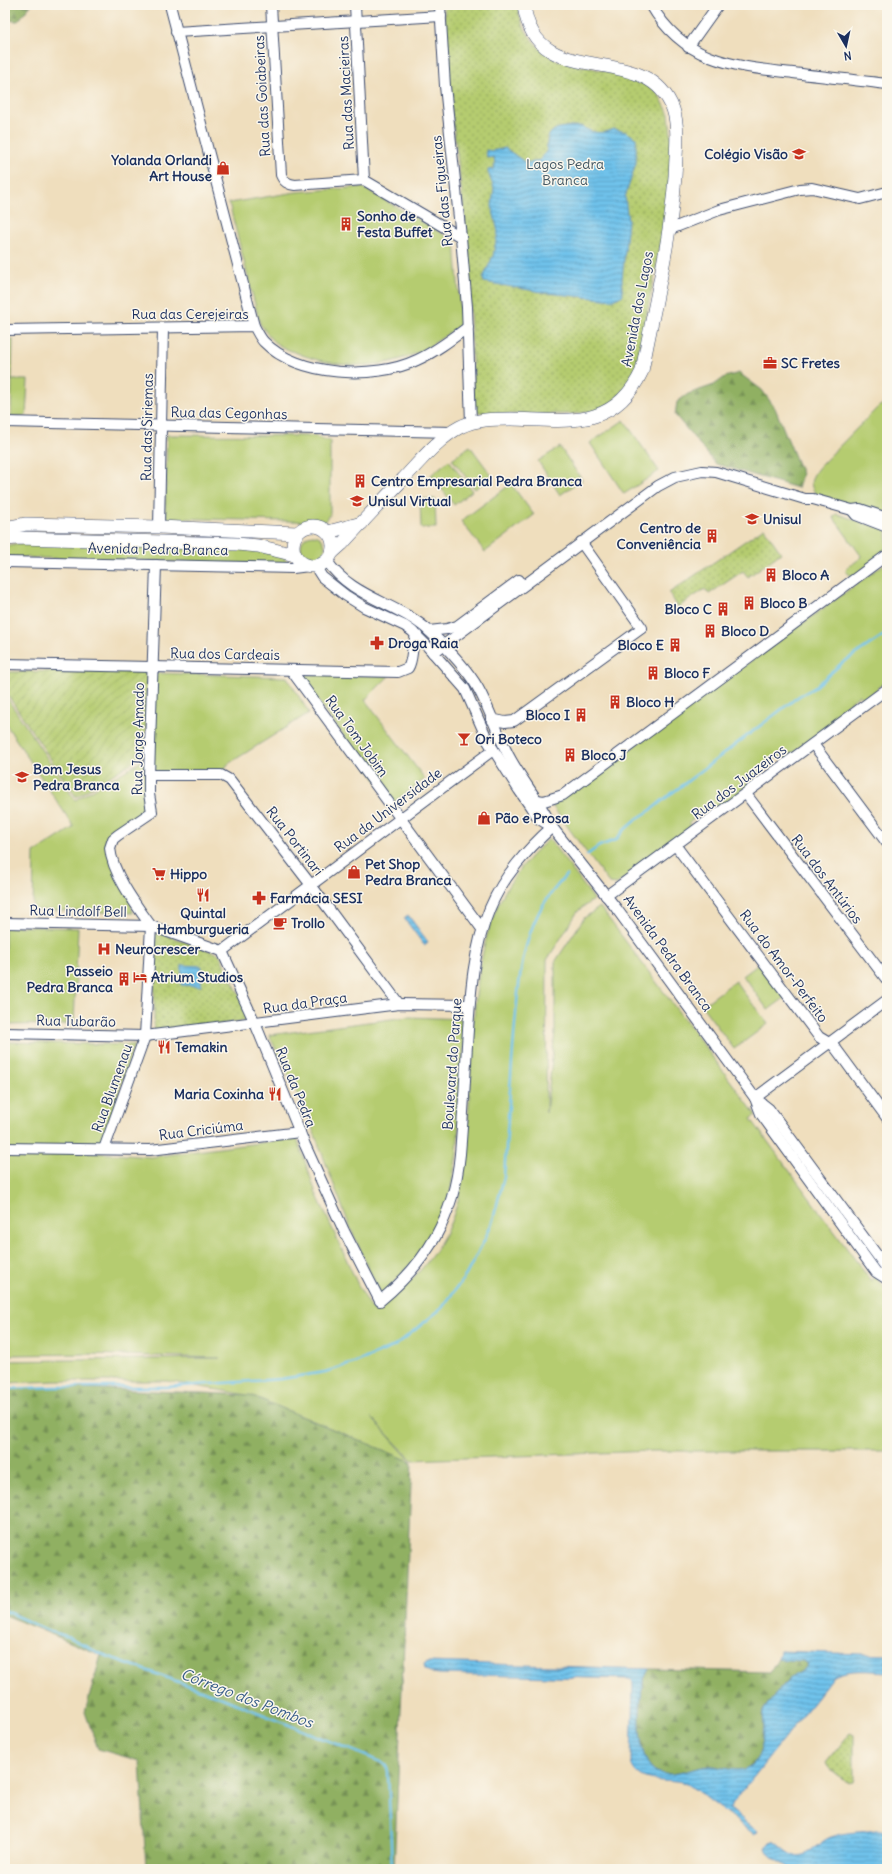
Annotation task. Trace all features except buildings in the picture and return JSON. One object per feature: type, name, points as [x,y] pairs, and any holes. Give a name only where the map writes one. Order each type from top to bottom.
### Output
[{"type":"main road","name":"Avenida dos Lagos","points":[[321,561],[342,544],[427,454],[452,432],[471,423],[482,420],[584,418],[612,409],[625,399],[635,386],[642,371],[675,187],[677,136],[676,120],[672,108],[665,96],[649,80],[638,74],[624,69],[570,60],[551,52],[537,39],[532,31],[524,5]]},
{"type":"main road","points":[[328,532],[362,523]]},
{"type":"main road","name":"Avenida Pedra Branca","points":[[5,528],[26,524],[297,532]]},
{"type":"main road","points":[[313,525],[318,526],[328,532],[333,541],[321,561],[303,564],[295,555],[293,543],[297,532],[307,526],[313,525]]},
{"type":"main road","name":"Avenida Pedra Branca","points":[[5,539],[18,538],[237,544],[258,546],[295,555]]},
{"type":"street","points":[[170,5],[254,326]]},
{"type":"street","name":"Rua das Goiabeiras","points":[[271,5],[281,175],[286,182],[296,185],[364,180]]},
{"type":"street","name":"Rua das Macieiras","points":[[355,5],[364,180]]},
{"type":"street","name":"Rua das Figueiras","points":[[440,5],[445,86],[461,237],[468,327],[471,423]]},
{"type":"street","points":[[651,5],[670,31],[688,47],[707,57],[730,64],[887,84]]},
{"type":"street","points":[[688,47],[718,5]]},
{"type":"street","points":[[176,32],[441,16]]},
{"type":"street","points":[[364,180],[461,237]]},
{"type":"street","points":[[668,230],[719,210],[800,189],[812,188],[860,199],[887,192]]},
{"type":"street","name":"Rua das Cerejeiras","points":[[5,330],[254,326],[266,343],[279,353],[300,364],[329,371],[361,372],[387,370],[417,361],[468,327]]},
{"type":"street","name":"Rua das Siriemas","points":[[159,527],[163,328]]},
{"type":"street","name":"Rua das Cegonhas","points":[[5,422],[452,432]]},
{"type":"street","points":[[429,631],[457,626],[658,478],[672,470],[700,465],[715,466],[808,494],[813,499]]},
{"type":"street","points":[[433,653],[658,486],[675,477],[702,471],[716,472],[805,499],[813,499],[852,510],[860,509],[887,518]]},
{"type":"street","points":[[852,510],[856,515],[887,527]]},
{"type":"street","points":[[5,524],[26,524]]},
{"type":"street","points":[[491,719],[505,722],[514,721],[642,628],[581,542]]},
{"type":"street","points":[[537,800],[544,801],[563,795],[887,556]]},
{"type":"street","name":"Avenida Pedra Branca","points":[[321,561],[362,592],[406,613],[444,645],[478,688],[498,736],[552,827],[606,896],[756,1098],[769,1108],[885,1266],[887,1272]]},
{"type":"street","name":"Avenida Pedra Branca","points":[[5,562],[293,568],[321,561]]},
{"type":"street","name":"Avenida Pedra Branca","points":[[321,561],[322,577],[354,601],[405,626],[417,635],[465,689],[493,750],[539,819],[552,827]]},
{"type":"street","name":"Rua Jorge Amado","points":[[151,926],[137,906],[117,870],[110,848],[113,839],[152,812],[149,794],[149,774],[154,667],[156,565]]},
{"type":"street","name":"Rua dos Cardeais","points":[[5,664],[403,671],[411,664],[412,646],[417,635]]},
{"type":"street","name":"Rua Tom Jobim","points":[[291,670],[482,929]]},
{"type":"street","name":"Rua dos Juazeiros","points":[[606,896],[813,744],[885,694]]},
{"type":"street","points":[[813,744],[887,843]]},
{"type":"street","name":"Rua da Universidade","points":[[222,951],[493,750]]},
{"type":"street","name":"Rua Portinari","points":[[149,774],[221,775],[230,780],[311,885],[399,1004]]},
{"type":"street","name":"Rua dos Antúrios","points":[[746,794],[887,980]]},
{"type":"street","points":[[552,827],[550,807],[555,798]]},
{"type":"street","name":"Boulevard do Parque","points":[[380,1301],[397,1287],[427,1252],[441,1227],[452,1200],[458,1173],[460,1154],[470,1005],[477,952],[482,929],[490,907],[509,874],[528,849],[552,827]]},
{"type":"street","name":"Rua do Amor-Perfeito","points":[[676,846],[819,1037],[830,1043],[887,1118]]},
{"type":"street","name":"Rua Lindolf Bell","points":[[5,923],[151,926]]},
{"type":"street","points":[[151,926],[222,951]]},
{"type":"street","name":"Rua Blumenau","points":[[104,1149],[145,1036],[151,926]]},
{"type":"street","name":"Rua da Pedra","points":[[222,951],[344,1231],[380,1301]]},
{"type":"street","points":[[756,1098],[887,1000]]},
{"type":"street","name":"Rua da Praça","points":[[145,1036],[255,1024],[399,1004],[470,1005]]},
{"type":"street","name":"Rua Tubarão","points":[[5,1033],[145,1036]]},
{"type":"street","name":"Avenida Pedra Branca","points":[[756,1098],[761,1114],[876,1272],[887,1279]]},
{"type":"street","name":"Rua Criciúma","points":[[5,1148],[159,1149],[300,1132]]},
{"type":"green space","points":[[5,5],[31,5],[18,21],[5,20]]},
{"type":"green space","name":"Lagos Pedra Branca","points":[[444,5],[518,5],[519,14],[526,31],[543,51],[558,61],[628,76],[657,91],[669,114],[672,145],[665,224],[636,367],[630,382],[616,400],[596,411],[572,414],[488,414],[479,412],[474,408],[467,236],[449,90]]},
{"type":"green space","points":[[362,187],[455,241],[461,324],[425,349],[398,360],[384,363],[354,365],[325,362],[283,348],[271,339],[260,324],[229,203],[296,192]]},
{"type":"green space","points":[[5,339],[13,339],[12,380],[5,380]]},
{"type":"green space","points":[[739,373],[762,390],[775,408],[802,474],[798,488],[716,464],[675,415],[677,402],[688,394],[714,385],[725,377]]},
{"type":"green space","points":[[12,380],[28,380],[26,416],[11,416]]},
{"type":"green space","points":[[887,401],[887,515],[818,495],[811,485],[812,478],[816,471],[877,408]]},
{"type":"green space","points":[[624,420],[659,471],[624,494],[590,443]]},
{"type":"green space","points":[[167,435],[314,436],[330,441],[330,515],[325,522],[167,518],[165,516]]},
{"type":"green space","points":[[470,446],[492,476],[475,489],[452,459]]},
{"type":"green space","points":[[560,447],[582,480],[560,495],[538,461]]},
{"type":"green space","points":[[449,460],[472,491],[454,505],[431,475]]},
{"type":"green space","points":[[511,484],[534,515],[485,552],[461,521]]},
{"type":"green space","points":[[420,499],[435,499],[436,528],[421,528]]},
{"type":"green space","points":[[837,514],[887,530],[887,550],[853,577],[846,572],[847,568],[862,557],[833,517]]},
{"type":"green space","points":[[764,528],[781,553],[748,577],[743,571],[709,594],[705,589],[678,607],[669,593]]},
{"type":"green space","points":[[313,535],[321,539],[325,547],[321,555],[313,559],[305,555],[301,547],[305,539]]},
{"type":"green space","points":[[19,543],[254,549],[279,554],[292,565],[5,557],[5,546]]},
{"type":"green space","points":[[887,562],[887,681],[864,700],[860,695],[836,713],[839,718],[784,760],[780,755],[756,773],[760,778],[714,813],[709,807],[689,822],[693,829],[617,884],[609,883],[553,807],[554,802],[564,797]]},
{"type":"green space","points":[[147,670],[146,754],[76,797],[5,691],[5,672]]},
{"type":"green space","points":[[154,673],[287,677],[309,713],[228,764],[221,774],[150,773]]},
{"type":"green space","points":[[298,674],[389,676],[365,700],[425,779],[393,803]]},
{"type":"green space","points":[[5,695],[75,800],[147,758],[150,811],[108,842],[130,899],[133,913],[33,910],[34,853],[74,827],[5,723]]},
{"type":"green space","points":[[549,839],[594,899],[578,911],[547,960],[546,1113],[555,1032],[555,962],[584,918],[600,907],[756,1115],[751,1119],[871,1281],[876,1277],[887,1290],[887,1451],[651,1451],[412,1460],[371,1417],[412,1462],[253,1396],[167,1381],[55,1381],[5,1383],[5,1361],[220,1358],[87,1354],[5,1355],[5,1042],[134,1045],[99,1153],[151,1157],[297,1138],[316,1193],[359,1287],[373,1311],[401,1289],[425,1265],[439,1245],[453,1216],[458,1201],[466,1155],[474,1017],[477,989],[486,938],[494,914],[510,883],[524,864]]},
{"type":"green space","points":[[5,926],[78,928],[74,1024],[5,1025]]},
{"type":"green space","points":[[157,932],[219,954],[252,1020],[158,1032],[154,1029],[155,936]]},
{"type":"green space","points":[[760,963],[786,997],[768,1010],[743,976]]},
{"type":"green space","points":[[735,981],[768,1024],[734,1049],[702,1006]]},
{"type":"green space","points":[[407,1017],[466,1019],[457,1154],[449,1199],[424,1250],[381,1296],[350,1227],[307,1114],[269,1035]]},
{"type":"green space","points":[[55,1387],[250,1395],[412,1462],[394,1869],[146,1869],[140,1761],[98,1749],[85,1712],[101,1655],[5,1615],[5,1389]]},
{"type":"green space","points":[[778,1659],[804,1661],[808,1664],[803,1670],[786,1683],[763,1711],[764,1729],[762,1746],[758,1758],[751,1766],[746,1769],[736,1770],[710,1766],[672,1774],[659,1773],[651,1768],[645,1758],[640,1732],[640,1704],[643,1683],[649,1669],[770,1672]]},
{"type":"green space","points":[[850,1733],[854,1735],[854,1778],[853,1782],[848,1783],[828,1767],[826,1763]]},
{"type":"water","points":[[580,126],[601,133],[614,129],[626,132],[636,138],[636,163],[625,197],[628,221],[622,279],[623,295],[613,300],[547,293],[484,282],[483,278],[493,256],[498,232],[492,206],[494,188],[488,172],[488,170],[494,169],[494,157],[487,158],[486,150],[492,151],[505,148],[526,163],[540,160],[547,150],[547,142],[552,132],[556,129]]},
{"type":"water","points":[[408,915],[428,942],[424,945],[404,918]]},
{"type":"water","points":[[182,965],[202,966],[201,986],[181,985]]},
{"type":"water","points":[[780,1651],[887,1655],[887,1672],[853,1671],[840,1673],[834,1676],[729,1808],[758,1832],[755,1835],[692,1786],[646,1778],[639,1775],[634,1769],[631,1760],[633,1682],[630,1679],[439,1674],[432,1673],[425,1669],[424,1664],[427,1662],[649,1669],[643,1683],[640,1704],[640,1732],[642,1746],[645,1758],[651,1768],[659,1773],[672,1774],[710,1766],[741,1770],[746,1769],[755,1762],[758,1758],[763,1740],[763,1713],[765,1709],[789,1679],[803,1670],[808,1664],[804,1661],[778,1659]]},
{"type":"water","points":[[887,1830],[887,1869],[792,1869],[775,1859],[769,1854],[766,1848],[769,1843],[773,1841],[790,1854],[801,1856],[827,1839],[836,1835]]},
{"type":"waterway","points":[[587,855],[599,846],[616,840],[623,831],[638,818],[651,810],[799,696],[814,688],[842,663],[887,633]]},
{"type":"waterway","points":[[5,1389],[55,1387],[166,1387],[281,1379],[325,1372],[354,1363],[395,1346],[442,1308],[466,1275],[493,1220],[504,1177],[514,1033],[525,949],[539,912],[548,897],[566,875]]},
{"type":"waterway","name":"Córrego dos Pombos","points":[[5,1611],[49,1631],[69,1637],[99,1653],[220,1697],[381,1762],[387,1767],[388,1772],[392,1869]]},
{"type":"place","name":"Colégio Visão","points":[[799,154]]},
{"type":"place","name":"Yolanda Orlandi Art House","points":[[223,168]]},
{"type":"place","name":"Sonho de Festa Buffet","points":[[346,224]]},
{"type":"place","name":"SC Fretes","points":[[770,363]]},
{"type":"place","name":"Centro Empresarial Pedra Branca","points":[[360,481]]},
{"type":"place","name":"Unisul Virtual","points":[[357,501]]},
{"type":"place","name":"Unisul","points":[[752,519]]},
{"type":"place","name":"Centro de Conveniência","points":[[712,536]]},
{"type":"place","name":"Bloco A","points":[[771,575]]},
{"type":"place","name":"Bloco B","points":[[749,603]]},
{"type":"place","name":"Bloco C","points":[[723,609]]},
{"type":"place","name":"Bloco D","points":[[710,631]]},
{"type":"place","name":"Droga Raia","points":[[377,643]]},
{"type":"place","name":"Bloco E","points":[[675,645]]},
{"type":"place","name":"Bloco F","points":[[653,673]]},
{"type":"place","name":"Bloco H","points":[[615,702]]},
{"type":"place","name":"Bloco I","points":[[581,715]]},
{"type":"place","name":"Ori Boteco","points":[[464,739]]},
{"type":"place","name":"Bloco J","points":[[570,755]]},
{"type":"place","name":"Bom Jesus Pedra Branca","points":[[22,777]]},
{"type":"place","name":"Pão e Prosa","points":[[484,818]]},
{"type":"place","name":"Pet Shop Pedra Branca","points":[[354,872]]},
{"type":"place","name":"Hippo","points":[[159,874]]},
{"type":"place","name":"Quintal Hamburgueria","points":[[203,895]]},
{"type":"place","name":"Farmácia SESI","points":[[259,898]]},
{"type":"place","name":"Trollo","points":[[280,923]]},
{"type":"place","name":"Neurocrescer","points":[[104,949]]},
{"type":"place","name":"Atrium Studios","points":[[140,977]]},
{"type":"place","name":"Passeio Pedra Branca","points":[[124,979]]},
{"type":"place","name":"Temakin","points":[[164,1047]]},
{"type":"place","name":"Maria Coxinha","points":[[275,1094]]}]
